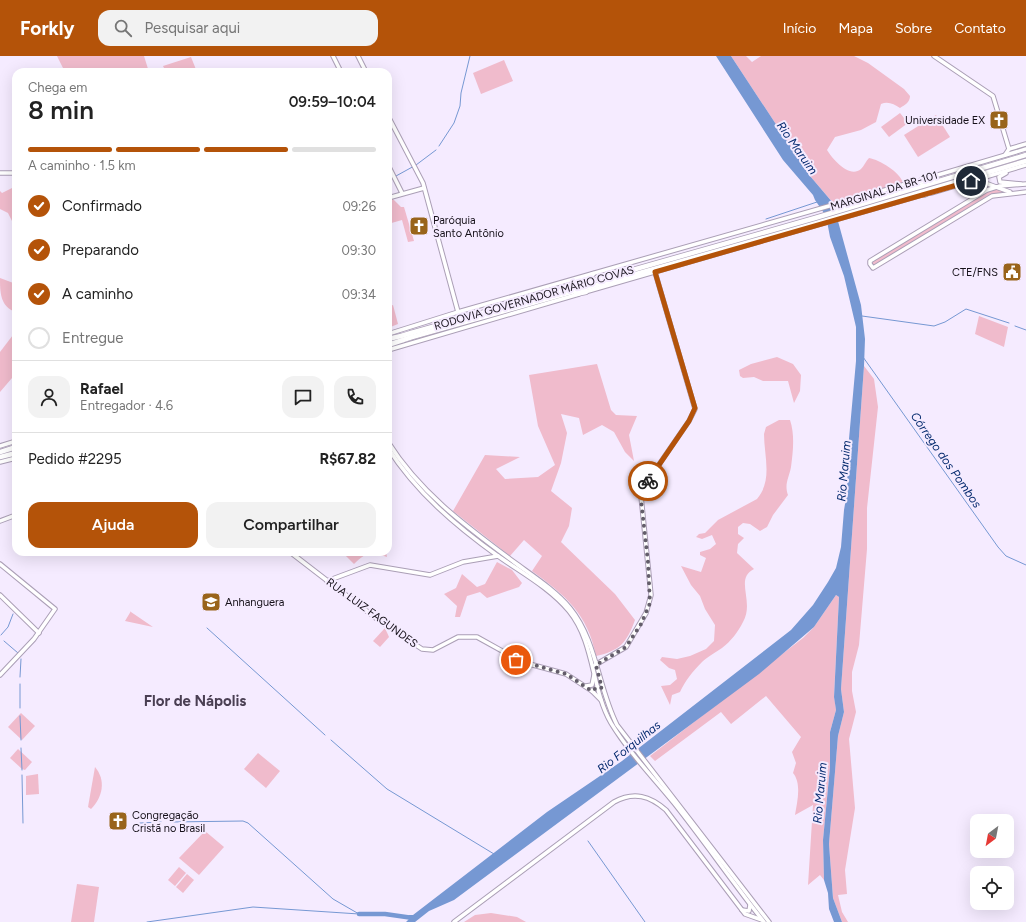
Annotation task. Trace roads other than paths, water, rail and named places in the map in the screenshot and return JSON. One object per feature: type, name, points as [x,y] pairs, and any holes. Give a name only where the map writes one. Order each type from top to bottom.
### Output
[{"type":"highway","name":"RODOVIA GOVERNADOR MÁRIO COVAS","points":[[840,216],[949,177],[1026,155]]},
{"type":"highway","name":"RODOVIA GOVERNADOR MÁRIO COVAS","points":[[392,342],[565,289],[840,216],[957,183],[1026,161]]},
{"type":"highway","points":[[912,183],[949,177]]},
{"type":"highway","points":[[924,195],[957,183]]},
{"type":"highway","name":"RODOVIA GOVERNADOR MÁRIO COVAS","points":[[412,335],[556,297],[817,222]]},
{"type":"highway","points":[[565,289],[593,274]]},
{"type":"highway","points":[[556,297],[586,292]]},
{"type":"highway","name":"RODOVIA GOVERNADOR MÁRIO COVAS","points":[[392,339],[402,338]]},
{"type":"highway","points":[[0,452],[12,449]]},
{"type":"highway","points":[[0,457],[12,454]]},
{"type":"main road","points":[[333,56],[338,68]]},
{"type":"main road","points":[[358,56],[364,68]]},
{"type":"main road","points":[[934,56],[993,96],[1009,148],[1005,155]]},
{"type":"main road","points":[[392,124],[416,168],[424,188],[458,312]]},
{"type":"main road","points":[[1009,148],[1026,144]]},
{"type":"main road","name":"MARGINAL DA BR-101","points":[[392,333],[458,312],[837,205],[1026,149]]},
{"type":"main road","points":[[1026,165],[1001,175],[998,179],[1003,183],[1026,184]]},
{"type":"main road","points":[[957,183],[1021,167]]},
{"type":"main road","points":[[392,172],[402,194]]},
{"type":"main road","points":[[0,173],[12,173]]},
{"type":"main road","points":[[957,183],[988,184],[1008,192],[1018,193]]},
{"type":"main road","points":[[976,184],[982,188],[982,193]]},
{"type":"main road","points":[[1021,184],[996,187],[982,193],[870,261],[870,264],[873,268],[992,196],[1026,192]]},
{"type":"main road","points":[[392,197],[424,188]]},
{"type":"main road","points":[[840,216],[924,195]]},
{"type":"main road","points":[[392,349],[655,272],[817,222]]},
{"type":"main road","points":[[594,665],[626,647],[646,612],[650,595],[641,496],[646,484],[689,421],[695,408],[655,272]]},
{"type":"main road","points":[[403,329],[408,344]]},
{"type":"main road","points":[[0,446],[12,442]]},
{"type":"main road","points":[[392,448],[409,473],[430,496],[566,603],[584,630],[603,703],[610,721],[627,746],[674,803],[764,922]]},
{"type":"main road","points":[[392,454],[402,469],[422,493],[498,556],[535,582],[565,606],[582,632],[594,665],[594,678],[590,687]]},
{"type":"main road","points":[[0,462],[12,459]]},
{"type":"main road","points":[[0,521],[12,516]]},
{"type":"main road","name":"RUA LUIZ FAGUNDES","points":[[295,556],[377,619],[422,649],[433,650],[458,637],[478,637],[519,661],[566,674],[590,687],[603,703]]},
{"type":"main road","points":[[328,581],[370,565],[430,575],[463,562],[498,556]]},
{"type":"main road","points":[[0,564],[55,609],[39,633],[0,675]]},
{"type":"main road","points":[[0,595],[39,633]]},
{"type":"main road","points":[[594,672],[614,718],[645,767],[680,805],[769,922]]},
{"type":"main road","points":[[590,687],[599,686]]},
{"type":"main road","points":[[454,922],[614,802],[634,795],[650,798],[666,810],[747,916],[764,922]]},
{"type":"main road","points":[[741,909],[745,912],[749,911],[750,904]]},
{"type":"water","points":[[716,56],[731,56],[810,176],[833,203],[861,305],[865,339],[864,366],[841,689],[844,712],[838,736],[829,844],[833,898],[842,922],[834,922],[829,909],[828,893],[824,880],[823,840],[830,767],[830,732],[836,710],[834,697],[839,597],[836,595],[814,627],[759,674],[454,900],[429,911],[415,922],[406,922],[409,919],[407,918],[409,915],[413,915],[547,812],[622,761],[791,630],[813,605],[836,568],[841,547],[847,492],[848,450],[856,361],[856,327],[844,276],[830,237],[826,216],[813,195],[783,160]]},
{"type":"waterway","points":[[439,146],[454,123],[460,106],[461,93],[470,56]]},
{"type":"waterway","points":[[396,176],[416,165],[436,150]]},
{"type":"waterway","points":[[766,219],[817,202]]},
{"type":"waterway","points":[[862,316],[934,326],[945,322],[966,309],[1009,323]]},
{"type":"waterway","points":[[1015,326],[1026,330]]},
{"type":"waterway","name":"Córrego dos Pombos","points":[[863,357],[998,547],[1006,556],[1026,565]]},
{"type":"waterway","points":[[1,635],[8,627],[13,614]]},
{"type":"waterway","points":[[207,628],[325,735]]},
{"type":"waterway","points":[[4,641],[18,653]]},
{"type":"waterway","points":[[20,677],[21,659]]},
{"type":"waterway","points":[[20,684],[20,708]]},
{"type":"waterway","points":[[20,716],[21,740]]},
{"type":"waterway","points":[[331,740],[387,789],[494,854]]},
{"type":"waterway","points":[[21,748],[22,770]]},
{"type":"waterway","points":[[22,775],[23,823]]},
{"type":"waterway","points":[[171,822],[243,821],[248,823],[333,899],[359,914]]},
{"type":"waterway","points":[[140,823],[161,822]]},
{"type":"waterway","points":[[588,841],[645,922]]},
{"type":"waterway","points":[[147,922],[253,907],[359,914]]},
{"type":"waterway","points":[[359,914],[385,914],[413,918]]},
{"type":"place","name":"Universidade EX","points":[[999,120]]},
{"type":"place","name":"Paróquia Santo Antônio","points":[[419,226]]},
{"type":"place","name":"CTE/FNS","points":[[1012,272]]},
{"type":"place","name":"Anhanguera","points":[[211,602]]},
{"type":"place","name":"Congregação Cristã no Brasil","points":[[118,821]]},
{"type":"district","name":"Flor de Nápolis","points":[[195,701]]},
{"type":"water label","name":"Rio Maruim","points":[[797,148]]},
{"type":"water label","name":"Rio Maruim","points":[[844,471]]},
{"type":"water label","name":"Rio Forquilhas","points":[[629,747]]},
{"type":"water label","name":"Rio Maruim","points":[[820,793]]}]
